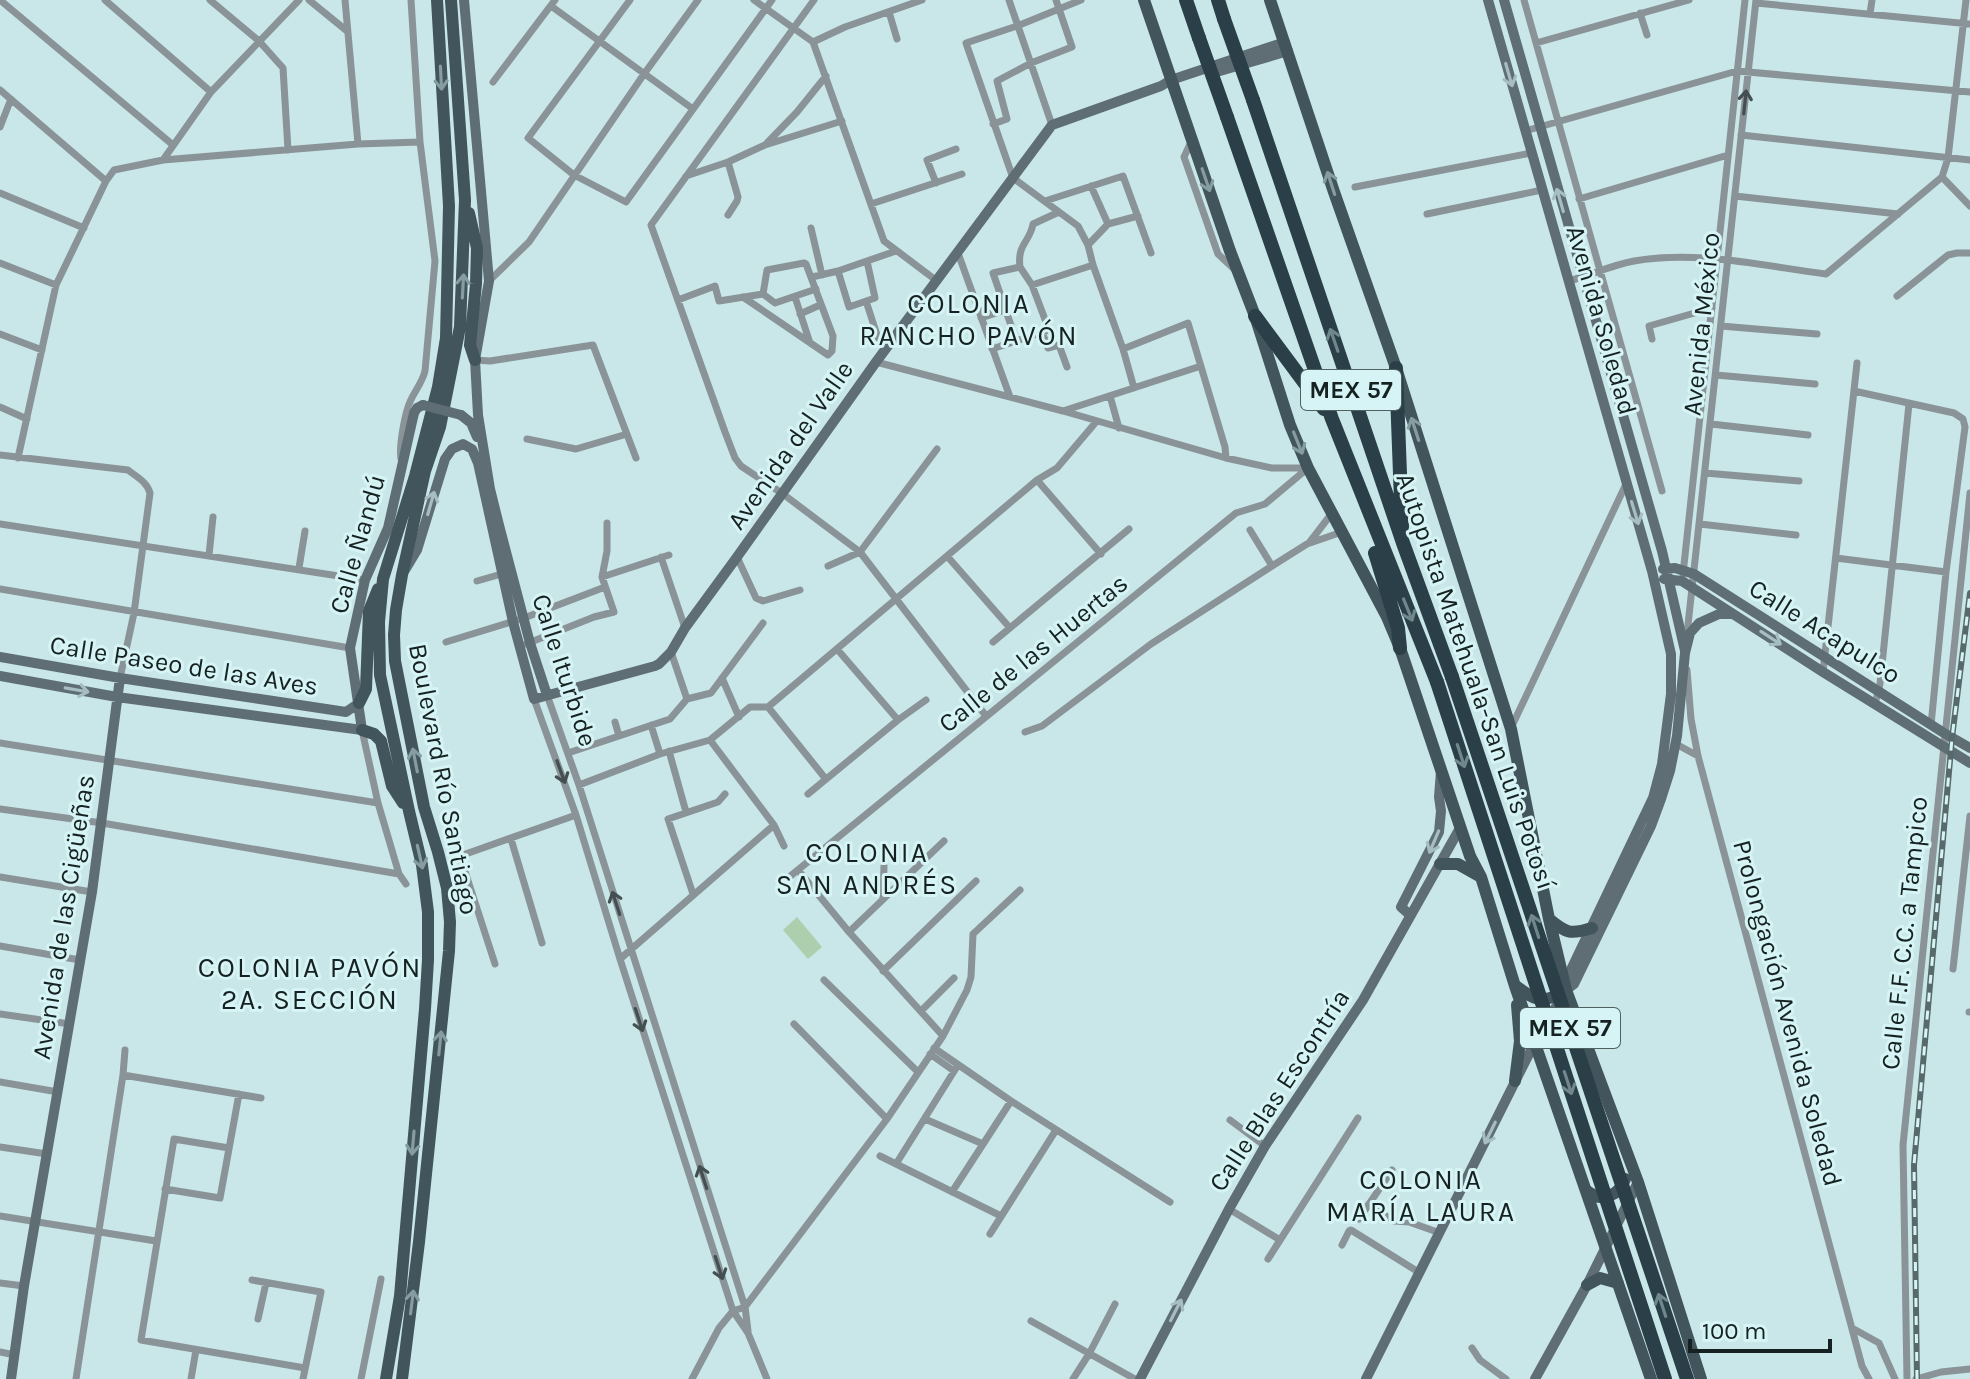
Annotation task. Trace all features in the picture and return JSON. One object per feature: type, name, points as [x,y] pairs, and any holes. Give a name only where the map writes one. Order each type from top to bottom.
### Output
[{"type":"highway","name":"MEX 57","points":[[1186,0],[1350,468],[1437,682],[1665,1379]]},
{"type":"highway","name":"Autopista Matehuala-San Luis Potosí","points":[[1218,0],[1403,543],[1452,677],[1687,1379]]},
{"type":"highway","points":[[1255,316],[1332,419]]},
{"type":"highway","points":[[1396,368],[1403,543]]},
{"type":"highway","points":[[1350,468],[1398,628],[1400,648]]},
{"type":"main road","name":"Boulevard Río Santiago","points":[[386,1379],[400,1296],[428,960],[428,912],[422,865],[380,675],[379,622],[383,579],[415,476],[438,387],[446,338],[449,206],[437,0]]},
{"type":"main road","name":"Boulevard Río Santiago","points":[[402,1379],[419,1242],[450,922],[447,888],[424,807],[395,661],[396,610],[425,471],[440,427],[460,327],[465,200],[451,0]]},
{"type":"main road","points":[[1144,0],[1168,84],[1192,140],[1255,316],[1290,425],[1308,468],[1387,617],[1400,648],[1651,1379]]},
{"type":"main road","points":[[1270,0],[1396,368],[1503,702],[1566,990],[1638,1182],[1701,1379]]},
{"type":"main road","points":[[465,200],[477,248],[470,345],[475,360]]},
{"type":"main road","points":[[359,703],[366,689],[369,611],[383,579]]},
{"type":"main road","points":[[362,730],[374,734],[381,741],[392,786],[409,811],[424,807]]},
{"type":"main road","points":[[1440,864],[1458,864],[1481,877]]},
{"type":"main road","points":[[1490,903],[1519,970],[1535,971],[1544,964],[1554,940]]},
{"type":"main road","points":[[1549,919],[1570,933],[1592,928]]},
{"type":"main road","points":[[1515,986],[1533,999],[1545,1001],[1566,990]]},
{"type":"main road","points":[[1515,986],[1520,1041],[1515,1081]]},
{"type":"main road","points":[[1556,1007],[1565,1006],[1574,1011]]},
{"type":"main road","points":[[1546,1074],[1558,1052],[1579,1045],[1588,1049]]},
{"type":"main road","points":[[1587,1191],[1598,1197],[1616,1194],[1622,1187],[1630,1160]]},
{"type":"main road","points":[[1620,1289],[1641,1272],[1654,1269],[1667,1273]]},
{"type":"main road","points":[[1587,1285],[1600,1278],[1620,1289]]},
{"type":"street","points":[[0,0],[173,145]]},
{"type":"street","points":[[105,0],[211,92]]},
{"type":"street","points":[[210,0],[259,41],[283,68],[288,150]]},
{"type":"street","points":[[163,160],[211,92],[299,0]]},
{"type":"street","points":[[309,0],[347,31]]},
{"type":"street","points":[[345,0],[358,144]]},
{"type":"street","points":[[402,465],[400,450],[408,406],[425,371],[435,261],[420,142],[411,0]]},
{"type":"street","name":"Calle Iturbide","points":[[464,0],[489,281],[475,360],[478,415],[482,458],[513,622],[547,695],[579,785],[745,1307],[748,1333]]},
{"type":"street","points":[[630,0],[528,138],[574,175],[626,202],[772,0]]},
{"type":"street","points":[[489,281],[529,242],[698,0]]},
{"type":"street","points":[[754,0],[813,42],[884,241],[937,281]]},
{"type":"street","points":[[814,0],[651,225],[735,458],[741,466],[860,552],[986,716]]},
{"type":"street","points":[[813,42],[845,27],[922,0]]},
{"type":"street","points":[[1009,0],[1052,125],[1286,46]]},
{"type":"street","points":[[993,124],[1007,119],[997,81],[1072,47],[1056,0]]},
{"type":"street","points":[[1081,0],[966,43],[1013,178],[1078,226],[1088,245],[1134,388]]},
{"type":"street","name":"Avenida Soledad","points":[[1488,0],[1653,576],[1671,654],[1666,742],[1653,798],[1569,974],[1566,990]]},
{"type":"street","name":"Avenida Soledad","points":[[1504,0],[1667,574],[1685,653]]},
{"type":"street","points":[[1524,0],[1662,491]]},
{"type":"street","points":[[1536,43],[1689,0]]},
{"type":"street","name":"Avenida México","points":[[1685,653],[1688,578],[1712,308],[1745,0]]},
{"type":"street","points":[[1847,12],[1848,0]]},
{"type":"street","points":[[1870,14],[1872,0]]},
{"type":"street","points":[[1569,281],[1620,265],[1657,258],[1695,257],[1826,274],[1942,177],[1948,158],[1955,90],[1967,23],[1966,0]]},
{"type":"street","points":[[1756,2],[1967,23]]},
{"type":"street","name":"Avenida México","points":[[1688,578],[1700,524],[1756,2]]},
{"type":"street","points":[[493,82],[553,3],[600,42],[693,109]]},
{"type":"street","points":[[889,12],[897,39]]},
{"type":"street","points":[[1640,13],[1647,35]]},
{"type":"street","points":[[1525,131],[1737,71],[1970,92]]},
{"type":"street","points":[[765,145],[826,76]]},
{"type":"street","points":[[0,90],[106,181]]},
{"type":"street","points":[[0,127],[11,99]]},
{"type":"street","points":[[686,177],[765,145],[842,121]]},
{"type":"street","name":"Avenida del Valle","points":[[671,652],[685,628],[876,362],[1052,125]]},
{"type":"street","points":[[1741,135],[1970,160]]},
{"type":"street","points":[[987,140],[997,136]]},
{"type":"street","points":[[0,455],[18,458],[56,285],[114,170],[163,160],[420,142]]},
{"type":"street","points":[[936,183],[927,160],[956,149]]},
{"type":"street","points":[[1355,187],[1531,153]]},
{"type":"street","points":[[1579,199],[1728,155]]},
{"type":"street","points":[[728,162],[738,197],[728,215]]},
{"type":"street","points":[[871,204],[962,174]]},
{"type":"street","points":[[1045,201],[1123,176],[1151,253]]},
{"type":"street","points":[[1942,177],[1970,206]]},
{"type":"street","points":[[1091,186],[1108,224]]},
{"type":"street","points":[[1427,214],[1542,190]]},
{"type":"street","points":[[0,193],[84,228]]},
{"type":"street","points":[[1735,196],[1898,214]]},
{"type":"street","points":[[992,349],[1049,330],[1032,285],[1020,267],[1019,258],[1024,241],[1032,233],[1033,224],[1059,212]]},
{"type":"street","points":[[1088,245],[1108,224],[1138,216]]},
{"type":"street","points":[[811,228],[822,275]]},
{"type":"street","points":[[812,277],[896,251]]},
{"type":"street","points":[[958,253],[1010,397]]},
{"type":"street","points":[[1897,296],[1948,255],[1970,253]]},
{"type":"street","points":[[838,271],[849,307],[875,298],[867,261]]},
{"type":"street","points":[[0,263],[56,285]]},
{"type":"street","points":[[743,297],[828,355],[832,351],[833,336],[804,263],[767,270],[763,294]]},
{"type":"street","points":[[1032,285],[1093,265]]},
{"type":"street","points":[[1016,340],[993,273],[1020,267]]},
{"type":"street","points":[[678,300],[715,286],[719,301],[763,294],[775,303],[816,289]]},
{"type":"street","points":[[795,297],[810,342]]},
{"type":"street","points":[[866,301],[878,338],[888,346]]},
{"type":"street","points":[[800,314],[820,305]]},
{"type":"street","points":[[980,315],[1004,307]]},
{"type":"street","points":[[1652,339],[1649,326],[1712,308]]},
{"type":"street","points":[[1123,349],[1188,323],[1226,458]]},
{"type":"street","points":[[1721,326],[1817,334]]},
{"type":"street","points":[[1042,332],[1048,348],[1059,345],[1067,367]]},
{"type":"street","points":[[0,334],[42,350]]},
{"type":"street","points":[[475,360],[490,361],[593,345],[636,458]]},
{"type":"street","points":[[876,362],[1226,458],[1272,468],[1308,468]]},
{"type":"street","points":[[1823,672],[1857,363]]},
{"type":"street","points":[[1063,411],[1201,366]]},
{"type":"street","points":[[1716,375],[1815,384]]},
{"type":"street","points":[[1854,391],[1954,413],[1963,419],[1965,427],[1946,572],[1931,725]]},
{"type":"street","points":[[1110,396],[1119,428]]},
{"type":"street","points":[[1875,704],[1909,404]]},
{"type":"street","name":"Calle Ñandú","points":[[406,884],[399,874],[378,803],[362,730],[350,648],[365,580],[388,528],[417,408],[423,405],[461,415],[471,423],[482,458]]},
{"type":"street","points":[[0,407],[27,419]]},
{"type":"street","points":[[1624,420],[1640,413]]},
{"type":"street","points":[[579,785],[660,754],[710,740],[750,707],[768,707],[1037,480],[1057,468],[1096,422]]},
{"type":"street","points":[[1711,424],[1808,435]]},
{"type":"street","points":[[527,439],[576,449],[627,434]]},
{"type":"street","points":[[402,575],[417,550],[448,453],[455,446],[463,444],[482,458]]},
{"type":"street","points":[[828,566],[860,552],[937,449]]},
{"type":"street","name":"Avenida de las Cigüeñas","points":[[11,1379],[24,1286],[92,892],[117,697],[134,613],[150,493],[143,481],[128,470],[18,458]]},
{"type":"street","name":"Calle de las Huertas","points":[[788,878],[1236,513],[1265,504],[1308,468]]},
{"type":"street","points":[[1705,473],[1799,481]]},
{"type":"street","points":[[1037,480],[1101,554]]},
{"type":"street","points":[[1511,729],[1626,484]]},
{"type":"street","name":"Calle F.F. C.C. a Tampico","points":[[1907,1379],[1903,1145],[1970,493]]},
{"type":"street","points":[[1307,544],[1332,513]]},
{"type":"street","points":[[209,555],[213,517]]},
{"type":"street","points":[[525,645],[614,612],[602,577],[607,551],[607,523]]},
{"type":"street","points":[[0,524],[365,580]]},
{"type":"street","points":[[1700,524],[1796,535]]},
{"type":"street","points":[[993,642],[1129,529]]},
{"type":"street","points":[[1250,530],[1272,566]]},
{"type":"street","points":[[299,568],[305,531]]},
{"type":"street","points":[[1025,732],[1042,726],[1151,644],[1272,566],[1307,544],[1342,532]]},
{"type":"street","points":[[602,577],[665,556],[685,628]]},
{"type":"street","points":[[947,556],[1010,628]]},
{"type":"street","points":[[737,557],[759,600],[800,590]]},
{"type":"street","points":[[1836,558],[1946,572]]},
{"type":"street","name":"Calle Acapulco","points":[[1653,576],[1667,574],[1675,568],[1733,614],[1970,763]]},
{"type":"street","points":[[477,581],[506,573]]},
{"type":"street","name":"Calle Iturbide","points":[[506,573],[524,618],[534,699],[576,815],[733,1311],[748,1333],[767,1379]]},
{"type":"street","name":"Calle Acapulco","points":[[1688,578],[1825,656],[1970,748]]},
{"type":"street","points":[[446,642],[513,622],[605,587]]},
{"type":"street","points":[[0,589],[350,648]]},
{"type":"street","points":[[1366,1379],[1535,1042],[1566,990],[1574,984],[1651,826],[1676,744],[1685,653],[1690,633],[1699,623],[1719,614],[1733,614]]},
{"type":"street","points":[[568,753],[670,719],[687,699],[711,693],[763,623]]},
{"type":"street","points":[[837,649],[898,720]]},
{"type":"street","points":[[534,699],[655,666],[671,652],[687,699]]},
{"type":"street","name":"Prolongación Avenida Soledad","points":[[1685,653],[1698,756],[1862,1366],[1869,1379]]},
{"type":"street","name":"Calle Paseo de las Aves","points":[[0,657],[346,712],[359,703]]},
{"type":"street","name":"Calle Paseo de las Aves","points":[[0,676],[117,697],[362,730]]},
{"type":"street","points":[[722,678],[739,717]]},
{"type":"street","points":[[808,794],[926,700]]},
{"type":"street","points":[[1503,702],[1523,701]]},
{"type":"street","points":[[768,707],[825,778]]},
{"type":"street","points":[[615,722],[619,736]]},
{"type":"street","points":[[651,725],[660,754]]},
{"type":"street","points":[[710,740],[774,825],[784,846]]},
{"type":"street","points":[[0,743],[378,803]]},
{"type":"street","points":[[1676,744],[1698,756]]},
{"type":"street","points":[[669,751],[686,812]]},
{"type":"street","points":[[1405,911],[1439,832],[1441,771]]},
{"type":"street","points":[[693,894],[668,819],[718,802],[725,794]]},
{"type":"street","points":[[0,809],[102,823],[399,874]]},
{"type":"street","points":[[495,964],[460,856],[576,815]]},
{"type":"street","points":[[1953,969],[1970,816]]},
{"type":"street","points":[[620,959],[774,825]]},
{"type":"street","name":"Calle Blas Escontría","points":[[1137,1379],[1265,1146],[1363,1000],[1405,911],[1440,864],[1460,828]]},
{"type":"street","points":[[511,839],[542,943]]},
{"type":"street","points":[[849,932],[944,841]]},
{"type":"street","points":[[883,898],[884,866]]},
{"type":"street","points":[[798,870],[883,971],[943,1036]]},
{"type":"street","points":[[0,877],[92,892]]},
{"type":"street","points":[[883,971],[976,881]]},
{"type":"street","points":[[692,1379],[719,1328],[733,1311],[745,1307],[887,1119],[943,1036],[971,977],[974,932],[1020,890]]},
{"type":"street","points":[[0,946],[80,960]]},
{"type":"street","points":[[921,1011],[954,978]]},
{"type":"street","points":[[824,980],[918,1072]]},
{"type":"street","points":[[0,1014],[70,1024]]},
{"type":"street","points":[[794,1024],[887,1119]]},
{"type":"street","points":[[76,1379],[125,1050]]},
{"type":"street","points":[[932,1051],[1170,1202]]},
{"type":"street","points":[[896,1164],[956,1068]]},
{"type":"street","points":[[123,1075],[261,1098]]},
{"type":"street","points":[[0,1082],[58,1092]]},
{"type":"street","points":[[165,1189],[220,1198],[239,1094]]},
{"type":"street","points":[[952,1192],[1011,1101]]},
{"type":"street","points":[[1268,1259],[1358,1118]]},
{"type":"street","points":[[925,1119],[983,1144]]},
{"type":"street","points":[[1230,1120],[1265,1146]]},
{"type":"street","points":[[990,1234],[1056,1130]]},
{"type":"street","points":[[229,1148],[174,1139],[141,1340],[305,1368]]},
{"type":"street","points":[[0,1147],[47,1154]]},
{"type":"street","points":[[880,1156],[1001,1216]]},
{"type":"street","points":[[1359,1219],[1392,1170]]},
{"type":"street","points":[[1535,1379],[1587,1285],[1638,1182]]},
{"type":"street","points":[[1368,1205],[1394,1221],[1409,1222],[1440,1233]]},
{"type":"street","points":[[1229,1209],[1280,1240]]},
{"type":"street","points":[[0,1216],[156,1241]]},
{"type":"street","points":[[1342,1245],[1351,1230],[1420,1273]]},
{"type":"street","points":[[361,1379],[381,1279]]},
{"type":"street","points":[[252,1280],[321,1292],[303,1379]]},
{"type":"street","points":[[0,1283],[24,1286]]},
{"type":"street","points":[[258,1319],[266,1283]]},
{"type":"street","points":[[1073,1379],[1115,1304]]},
{"type":"street","points":[[1031,1321],[1137,1379]]},
{"type":"street","points":[[1852,1328],[1879,1343],[1895,1379]]},
{"type":"street","points":[[1472,1348],[1480,1360],[1506,1379]]},
{"type":"street","points":[[191,1379],[196,1350]]},
{"type":"street","points":[[0,1352],[15,1355]]},
{"type":"street","points":[[1916,1379],[1970,1369]]},
{"type":"green space","points":[[797,917],[822,947],[808,959],[783,930]]},
{"type":"railway","points":[[1917,1379],[1914,1165],[1952,738],[1970,593]]},
{"type":"district","name":"COLONIA RANCHO PAVÓN","points":[[969,319]]},
{"type":"district","name":"COLONIA SAN ANDRÉS","points":[[867,868]]},
{"type":"district","name":"COLONIA PAVÓN 2A. SECCIÓN","points":[[310,983]]},
{"type":"district","name":"COLONIA MARÍA LAURA","points":[[1421,1195]]}]
